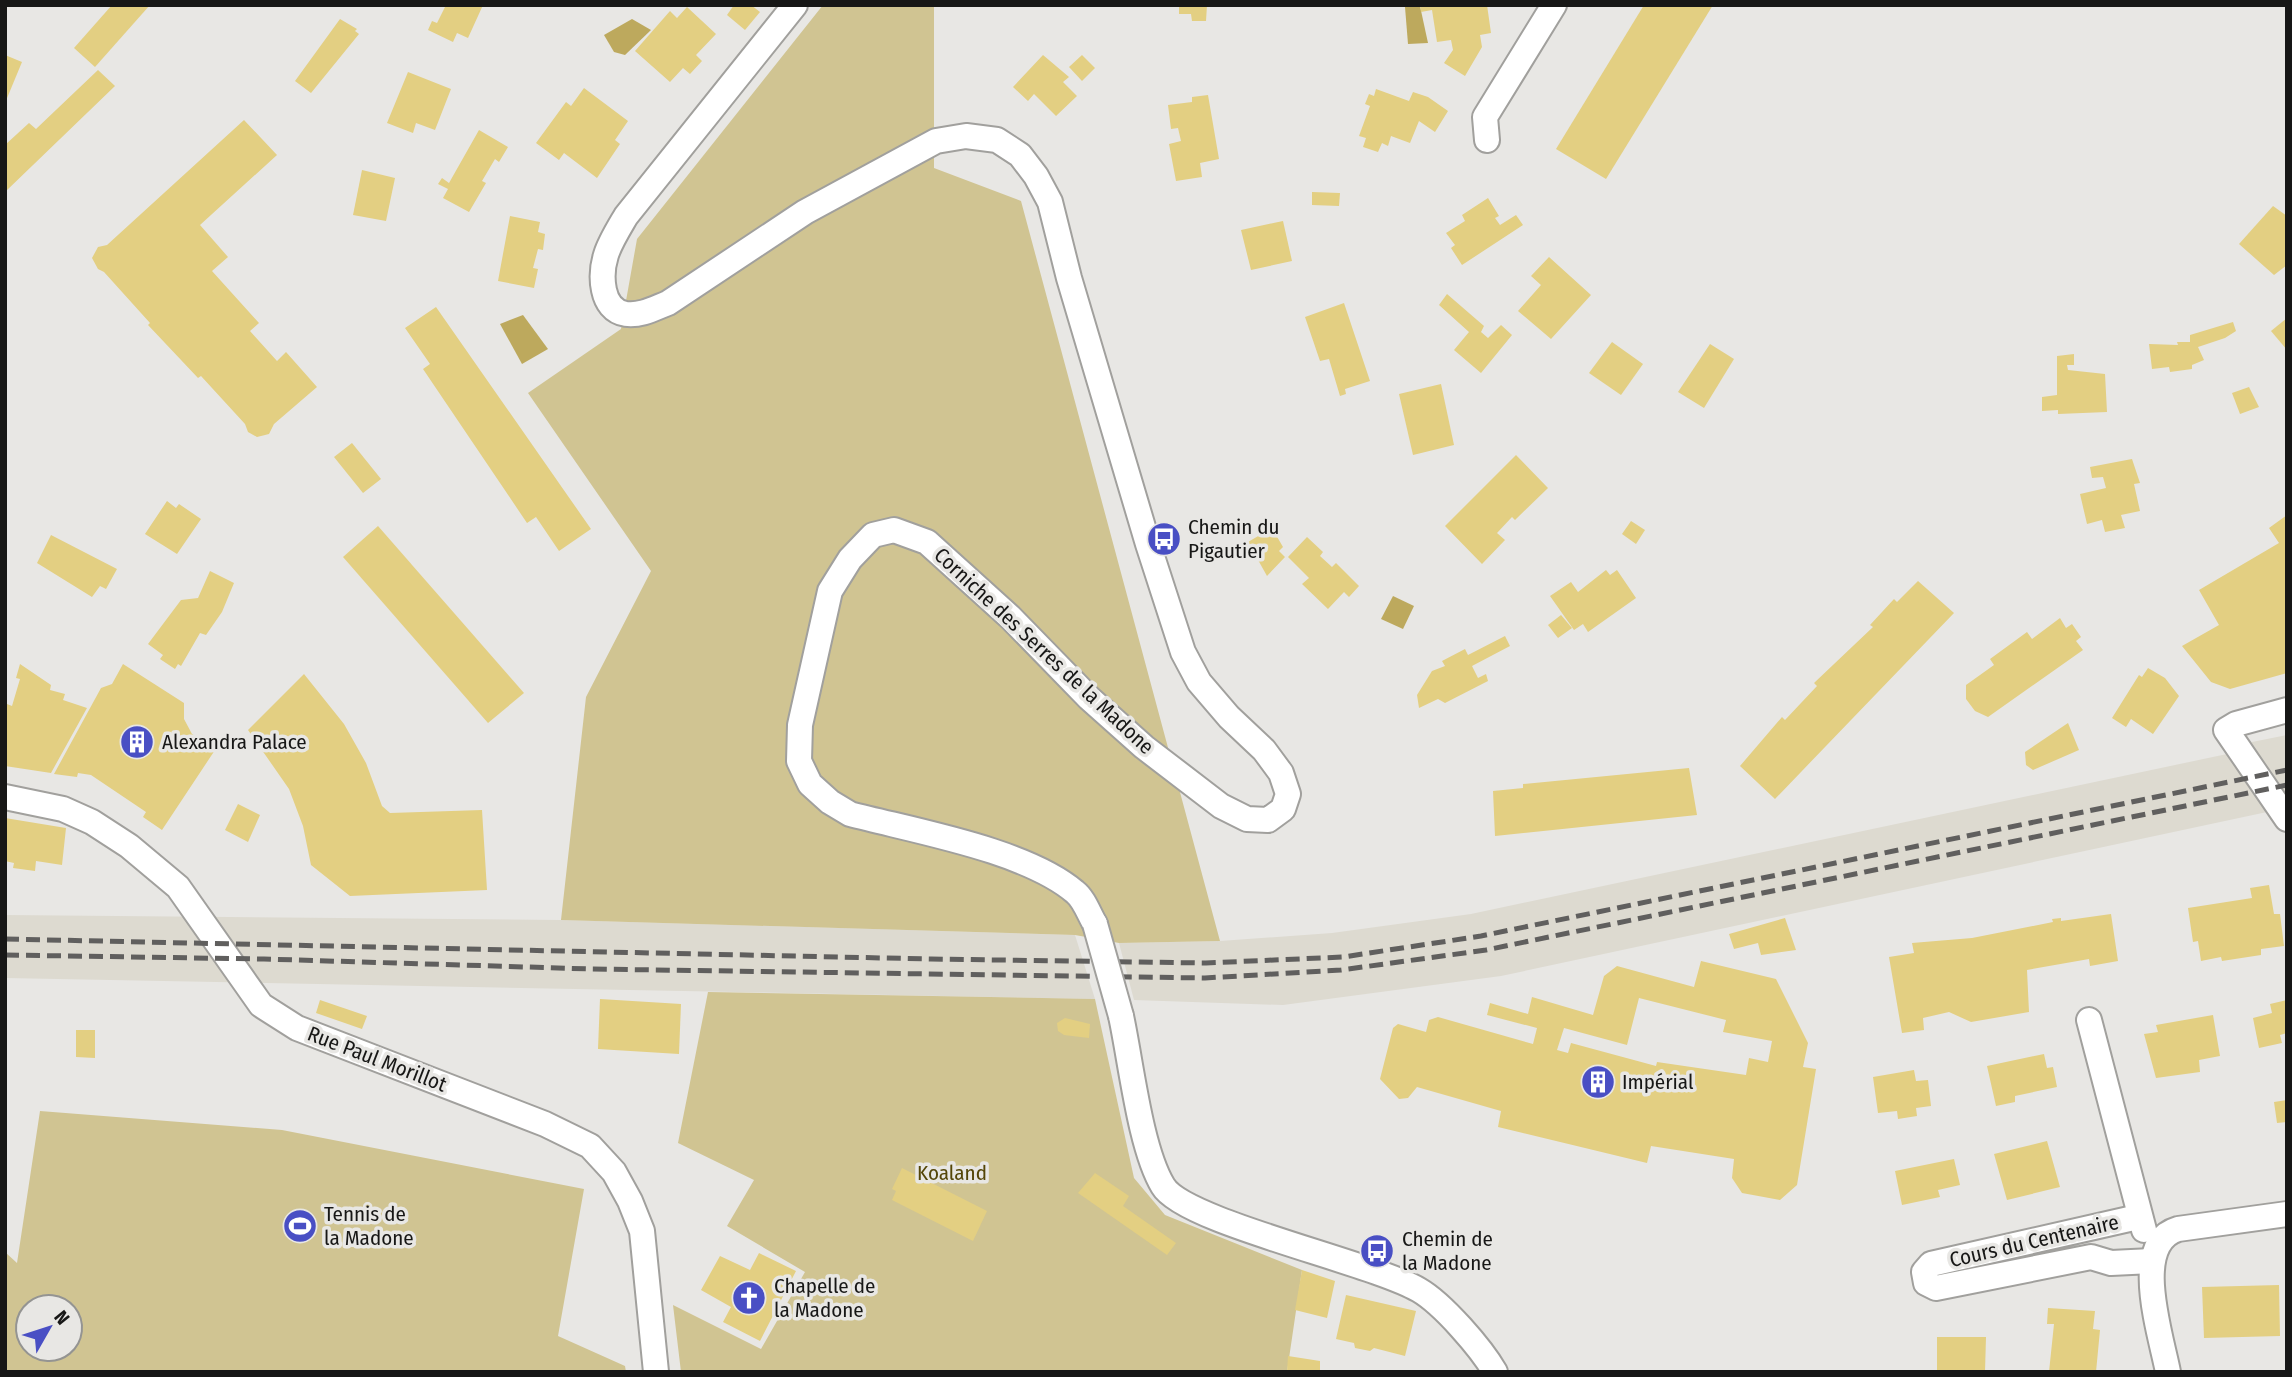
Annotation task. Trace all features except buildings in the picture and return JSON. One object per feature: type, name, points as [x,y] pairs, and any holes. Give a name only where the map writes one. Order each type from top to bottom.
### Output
[{"type":"street","name":"Corniche des Serres de la Madone","points":[[795,5],[626,216],[606,254],[602,282],[609,303],[624,314],[645,313],[668,303],[805,212],[936,141],[966,136],[997,140],[1020,155],[1036,176],[1050,202],[1140,517],[1183,652],[1199,682],[1229,718],[1264,750],[1280,773],[1288,794],[1283,809],[1268,820],[1247,819],[1221,806],[1144,747],[1089,698],[1010,617],[927,542],[894,530],[873,535],[850,559],[830,591],[800,725],[799,761],[810,784],[830,802],[850,814],[1012,858],[1050,873],[1078,894],[1095,924],[1121,1016],[1150,1161],[1165,1190],[1210,1214],[1375,1272],[1420,1291],[1452,1320],[1495,1372]]},
{"type":"street","points":[[1487,140],[1485,117],[1554,5]]},
{"type":"street","points":[[2287,710],[2236,724],[2226,730],[2287,819]]},
{"type":"street","name":"Rue Paul Morillot","points":[[5,797],[63,809],[92,822],[129,846],[178,887],[261,1005],[297,1028],[545,1124],[590,1146],[614,1172],[642,1231],[656,1372]]},
{"type":"street","points":[[2089,1020],[2138,1217],[2155,1252],[2150,1275],[2168,1372]]},
{"type":"street","name":"Cours du Centenaire","points":[[2138,1217],[1931,1264],[1924,1272],[1926,1283],[1936,1288],[2091,1257],[2111,1263],[2155,1252],[2165,1233],[2178,1229],[2287,1214]]},
{"type":"shaded area","points":[[1420,6],[1428,43],[1408,44],[1405,7]]},
{"type":"shaded area","points":[[632,19],[651,30],[625,55],[614,52],[604,35]]},
{"type":"shaded area","points":[[523,315],[548,349],[522,364],[500,324]]},
{"type":"shaded area","points":[[1393,596],[1414,606],[1403,629],[1381,619]]},
{"type":"shaded area","points":[[2287,735],[2287,802],[2250,753],[2252,742]]},
{"type":"shaded area","points":[[2227,754],[2267,812],[1501,976],[1283,1005],[1134,1000],[1119,943],[1220,941],[1332,933],[1471,914]]},
{"type":"shaded area","points":[[5,915],[561,920],[1075,935],[1095,999],[5,978]]},
{"type":"green space","points":[[823,5],[934,5],[934,168],[1021,201],[1220,941],[1119,943],[1075,935],[561,920],[586,697],[651,571],[528,393],[621,329],[637,239]]},
{"type":"green space","name":"Koaland","points":[[708,992],[1095,999],[1134,1178],[1165,1215],[1302,1270],[1287,1372],[681,1372],[673,1305],[761,1349],[805,1272],[727,1226],[754,1180],[678,1143]]},
{"type":"green space","name":"Tennis de la Madone","points":[[40,1111],[282,1130],[584,1189],[558,1336],[625,1366],[626,1372],[5,1372],[5,1252],[17,1263]]},
{"type":"railway","points":[[5,939],[1206,963],[1343,957],[1481,936],[2287,770]]},
{"type":"railway","points":[[5,955],[264,959],[592,969],[1205,978],[1341,970],[1486,950],[2287,785]]},
{"type":"place","name":"Chemin du Pigautier","points":[[1164,539]]},
{"type":"place","name":"Alexandra Palace","points":[[137,742]]},
{"type":"place","name":"Impérial","points":[[1598,1082]]},
{"type":"place","name":"Tennis de la Madone","points":[[300,1226]]},
{"type":"place","name":"Chemin de la Madone","points":[[1377,1251]]},
{"type":"place","name":"Chapelle de la Madone","points":[[749,1298]]}]
